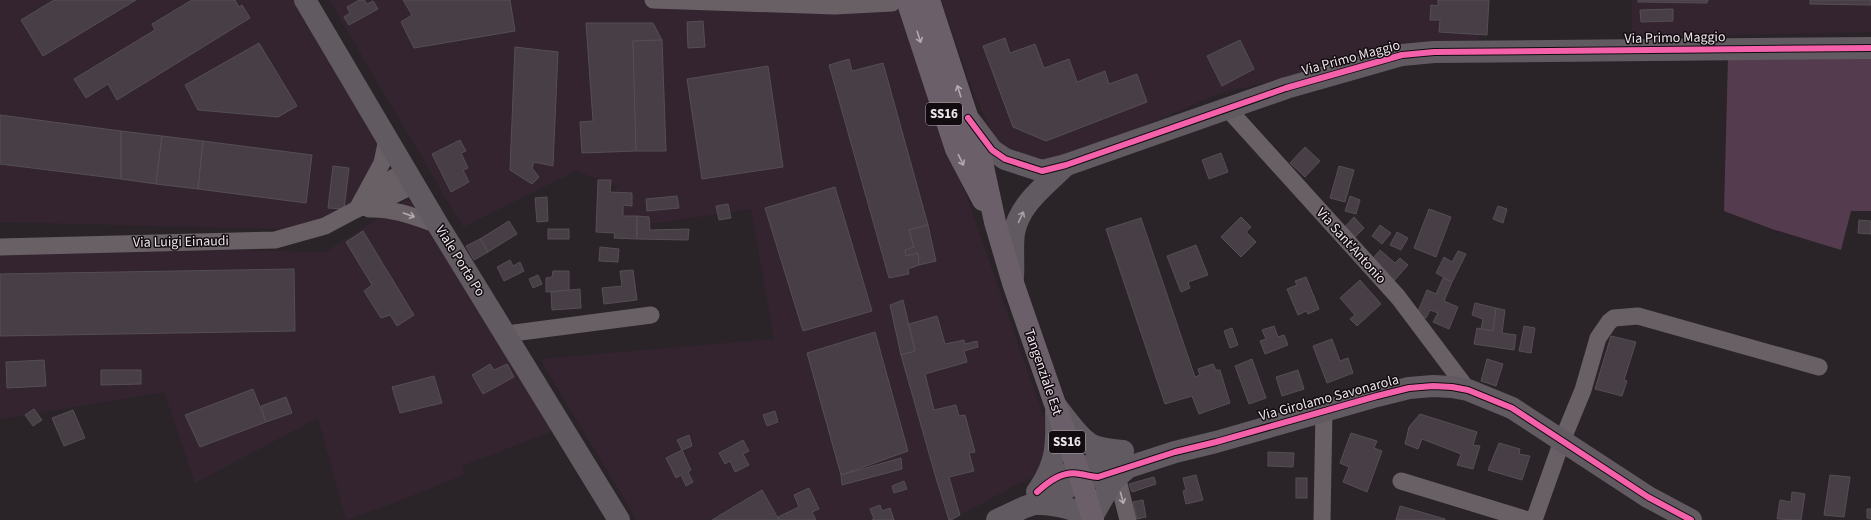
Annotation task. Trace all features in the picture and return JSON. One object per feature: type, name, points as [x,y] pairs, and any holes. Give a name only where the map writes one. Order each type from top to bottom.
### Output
[{"type":"main road","name":"Tangenziale Est","points":[[929,0],[982,162],[995,222],[1013,283],[1079,473],[1092,518]]},
{"type":"main road","name":"Tangenziale Est","points":[[899,2],[956,149],[995,222]]},
{"type":"street","name":"Viale Porta Po","points":[[304,0],[438,225],[619,520]]},
{"type":"street","points":[[653,0],[835,6],[899,2]]},
{"type":"street","name":"Via Primo Maggio","points":[[968,118],[992,150],[1005,159],[1042,171],[1066,165],[1293,86],[1356,67],[1408,55],[1434,52],[1871,48]]},
{"type":"street","name":"Via Sant'Antonio","points":[[1227,108],[1398,297],[1468,390]]},
{"type":"street","points":[[357,209],[382,163],[387,139]]},
{"type":"street","name":"Via Primo Maggio","points":[[1013,283],[1014,233],[1020,216],[1032,197],[1066,165]]},
{"type":"street","name":"Via Luigi Einaudi","points":[[0,247],[275,240],[325,226],[357,209],[376,188],[410,177]]},
{"type":"street","name":"Via Luigi Einaudi","points":[[357,209],[380,208],[398,211],[438,225]]},
{"type":"street","points":[[506,334],[651,315]]},
{"type":"street","points":[[1534,520],[1562,441],[1583,390],[1598,338],[1609,322],[1614,318],[1638,316],[1819,367]]},
{"type":"street","name":"Via Girolamo Savonarola","points":[[1079,473],[1088,477],[1098,477],[1124,464],[1175,452],[1409,388],[1433,386],[1468,390],[1512,408],[1648,497],[1691,520]]},
{"type":"street","points":[[1033,501],[1054,460],[1057,443],[1055,407]]},
{"type":"street","name":"Via Girolamo Savonarola","points":[[1055,407],[1090,444],[1106,449],[1124,464]]},
{"type":"street","points":[[1322,520],[1324,411]]},
{"type":"street","points":[[1033,501],[1076,509],[1092,518],[1107,489],[1124,464]]},
{"type":"street","points":[[1124,464],[1128,520]]},
{"type":"street","points":[[997,520],[1033,501],[1054,497],[1065,490],[1079,473]]},
{"type":"street","points":[[1401,481],[1528,520]]},
{"type":"shaded area","points":[[0,0],[299,0],[380,139],[380,180],[321,230],[0,222]]},
{"type":"shaded area","points":[[329,0],[898,0],[1052,441],[1048,471],[1018,484],[951,520],[637,520],[540,359],[774,339],[751,209],[625,228],[615,186],[576,171],[463,227]]},
{"type":"shaded area","points":[[941,0],[1482,0],[1479,41],[1325,68],[1218,94],[1072,157],[1041,161],[1013,154],[993,134],[974,94]]},
{"type":"shaded area","points":[[1632,0],[1871,0],[1871,32],[1632,37]]},
{"type":"shaded area","points":[[1871,53],[1871,211],[1851,211],[1841,250],[1772,229],[1724,211],[1728,56]]},
{"type":"shaded area","points":[[414,196],[553,431],[462,466],[464,475],[394,503],[346,520],[318,418],[195,483],[164,392],[0,419],[0,244],[325,252]]},
{"type":"building","points":[[54,0],[136,0],[43,56],[21,20]]},
{"type":"building","points":[[192,0],[235,0],[239,7],[242,5],[250,18],[117,100],[108,84],[86,98],[74,79],[155,30],[152,24]]},
{"type":"building","points":[[359,0],[364,0],[367,4],[373,1],[378,9],[349,25],[344,17],[350,13],[347,7]]},
{"type":"building","points":[[403,0],[510,0],[515,31],[414,48],[401,22],[412,15]]},
{"type":"building","points":[[1438,0],[1489,0],[1487,35],[1439,32],[1440,20],[1430,20],[1431,5],[1438,6]]},
{"type":"building","points":[[1638,0],[1708,0],[1707,3],[1638,2]]},
{"type":"building","points":[[1810,0],[1871,0],[1871,5],[1810,4]]},
{"type":"building","points":[[1673,9],[1673,21],[1641,22],[1640,10]]},
{"type":"building","points":[[703,21],[705,47],[688,48],[687,22]]},
{"type":"building","points":[[586,23],[653,23],[662,40],[633,41],[636,151],[582,153],[580,122],[593,121]]},
{"type":"building","points":[[1005,38],[1010,53],[1035,44],[1044,68],[1069,59],[1077,82],[1105,71],[1109,84],[1137,74],[1147,102],[1046,141],[1013,127],[983,46]]},
{"type":"building","points":[[662,40],[666,151],[636,151],[633,41]]},
{"type":"building","points":[[1240,40],[1254,69],[1222,86],[1207,56]]},
{"type":"building","points":[[259,43],[297,106],[278,117],[198,110],[185,85]]},
{"type":"building","points":[[515,47],[558,52],[553,166],[534,162],[532,168],[539,177],[532,184],[510,170]]},
{"type":"building","points":[[849,59],[852,71],[883,63],[928,225],[909,230],[914,247],[905,250],[906,256],[918,253],[919,265],[908,269],[909,274],[889,278],[829,65]]},
{"type":"building","points":[[768,66],[783,167],[702,179],[687,79]]},
{"type":"building","points":[[0,115],[121,131],[121,179],[0,164]]},
{"type":"building","points":[[121,131],[162,136],[156,184],[121,179]]},
{"type":"building","points":[[162,136],[203,141],[198,189],[156,184]]},
{"type":"building","points":[[460,140],[466,151],[461,153],[468,168],[463,170],[469,182],[451,192],[432,154]]},
{"type":"building","points":[[203,141],[312,155],[306,203],[198,189]]},
{"type":"building","points":[[1305,147],[1320,161],[1305,177],[1290,163]]},
{"type":"building","points":[[1221,153],[1228,172],[1209,179],[1202,160]]},
{"type":"building","points":[[333,166],[349,168],[344,209],[328,208]]},
{"type":"building","points":[[1339,166],[1354,170],[1345,202],[1330,198]]},
{"type":"building","points":[[598,180],[611,180],[610,192],[632,193],[632,206],[623,205],[623,216],[637,216],[637,239],[614,238],[615,233],[596,232]]},
{"type":"building","points":[[835,187],[872,311],[803,331],[765,208]]},
{"type":"building","points":[[677,196],[679,208],[647,211],[646,199]]},
{"type":"building","points":[[1350,196],[1360,200],[1356,214],[1345,211]]},
{"type":"building","points":[[547,197],[548,221],[537,222],[535,198]]},
{"type":"building","points":[[728,204],[731,218],[719,220],[716,206]]},
{"type":"building","points":[[1498,206],[1507,209],[1503,223],[1493,219]]},
{"type":"building","points":[[1429,209],[1451,217],[1436,257],[1414,248]]},
{"type":"building","points":[[637,216],[649,217],[650,230],[689,229],[688,240],[637,239]]},
{"type":"building","points":[[1241,217],[1251,227],[1246,232],[1256,242],[1241,257],[1221,237]]},
{"type":"building","points":[[1354,217],[1364,228],[1351,241],[1341,231]]},
{"type":"building","points":[[1141,218],[1195,377],[1200,375],[1198,369],[1213,364],[1216,370],[1220,370],[1230,403],[1199,414],[1192,396],[1165,404],[1106,229]]},
{"type":"building","points":[[1859,220],[1871,221],[1871,234],[1858,233]]},
{"type":"building","points":[[509,221],[517,234],[488,252],[480,239]]},
{"type":"building","points":[[928,225],[936,261],[919,265],[918,253],[906,256],[905,250],[914,247],[909,230]]},
{"type":"building","points":[[1380,225],[1391,233],[1382,244],[1372,236]]},
{"type":"building","points":[[548,229],[569,229],[569,239],[548,239]]},
{"type":"building","points":[[363,231],[414,315],[397,326],[390,315],[381,318],[364,291],[372,285],[346,242]]},
{"type":"building","points":[[1397,232],[1408,238],[1401,250],[1390,245]]},
{"type":"building","points":[[480,239],[488,252],[474,260],[466,246]]},
{"type":"building","points":[[1196,245],[1208,275],[1188,282],[1190,288],[1181,292],[1167,256]]},
{"type":"building","points":[[600,247],[619,249],[618,262],[599,261]]},
{"type":"building","points":[[1380,250],[1395,263],[1400,258],[1408,265],[1392,283],[1370,262]]},
{"type":"building","points":[[1458,251],[1466,254],[1452,282],[1436,273],[1444,257],[1452,262]]},
{"type":"building","points":[[510,260],[513,266],[520,262],[524,271],[504,281],[497,267]]},
{"type":"building","points":[[294,269],[295,331],[0,336],[0,274]]},
{"type":"building","points":[[633,270],[637,300],[604,304],[602,288],[622,286],[620,271]]},
{"type":"building","points":[[553,271],[569,271],[569,290],[546,292],[546,278],[552,277]]},
{"type":"building","points":[[538,275],[542,284],[533,288],[529,279]]},
{"type":"building","points":[[1306,277],[1319,309],[1308,314],[1306,311],[1298,315],[1287,289],[1297,285],[1295,281]]},
{"type":"building","points":[[1443,278],[1452,282],[1444,301],[1458,307],[1449,329],[1433,322],[1438,313],[1430,310],[1426,318],[1417,314],[1427,290],[1436,294]]},
{"type":"building","points":[[1360,280],[1381,304],[1357,326],[1350,319],[1355,315],[1340,298]]},
{"type":"building","points":[[580,289],[581,308],[552,310],[551,292]]},
{"type":"building","points":[[903,300],[915,351],[901,355],[890,305]]},
{"type":"building","points":[[1475,303],[1496,308],[1493,331],[1481,329],[1483,319],[1472,315]]},
{"type":"building","points":[[1496,308],[1505,310],[1502,333],[1516,335],[1514,350],[1474,344],[1477,328],[1493,331]]},
{"type":"building","points":[[937,316],[945,344],[964,340],[965,344],[977,341],[978,347],[964,351],[967,362],[925,374],[934,410],[956,405],[959,416],[965,415],[975,452],[969,453],[974,471],[949,477],[960,515],[951,520],[949,520],[936,478],[901,355],[915,351],[909,324]]},
{"type":"building","points":[[1274,326],[1278,337],[1284,335],[1288,345],[1265,354],[1260,341],[1266,339],[1262,330]]},
{"type":"building","points":[[1524,326],[1535,328],[1531,353],[1519,351]]},
{"type":"building","points":[[1232,328],[1238,345],[1230,348],[1224,331]]},
{"type":"building","points":[[875,332],[908,451],[841,475],[807,353]]},
{"type":"building","points":[[1611,336],[1636,342],[1624,380],[1627,381],[1622,396],[1595,389]]},
{"type":"building","points":[[1332,339],[1340,361],[1348,358],[1353,373],[1327,383],[1313,346]]},
{"type":"building","points":[[1252,359],[1266,398],[1249,404],[1235,366]]},
{"type":"building","points":[[1487,359],[1503,364],[1496,386],[1481,381]]},
{"type":"building","points":[[44,360],[46,386],[7,388],[6,362]]},
{"type":"building","points":[[490,364],[494,370],[507,364],[514,377],[483,394],[472,375]]},
{"type":"building","points":[[101,370],[141,370],[141,384],[101,385]]},
{"type":"building","points":[[1298,370],[1304,389],[1282,396],[1276,377]]},
{"type":"building","points":[[434,376],[442,403],[400,413],[392,387]]},
{"type":"building","points":[[253,389],[266,422],[200,447],[185,415]]},
{"type":"building","points":[[286,397],[292,413],[266,422],[261,406]]},
{"type":"building","points":[[34,409],[42,420],[33,426],[25,415]]},
{"type":"building","points":[[73,410],[85,438],[64,446],[52,418]]},
{"type":"building","points":[[775,411],[778,422],[767,426],[763,415]]},
{"type":"building","points":[[1420,414],[1477,432],[1473,445],[1480,446],[1473,469],[1457,465],[1461,454],[1422,439],[1418,449],[1405,444],[1409,427]]},
{"type":"building","points":[[1351,433],[1377,441],[1374,448],[1382,451],[1367,492],[1343,482],[1349,467],[1340,463]]},
{"type":"building","points":[[689,435],[692,446],[682,450],[677,440]]},
{"type":"building","points":[[743,440],[749,451],[743,454],[749,465],[735,472],[730,461],[725,464],[719,453]]},
{"type":"building","points":[[1499,443],[1520,449],[1519,454],[1530,456],[1522,480],[1488,470]]},
{"type":"building","points":[[682,450],[691,470],[688,472],[693,482],[686,486],[681,475],[676,478],[666,458]]},
{"type":"building","points":[[1268,452],[1294,453],[1293,467],[1268,466]]},
{"type":"building","points":[[901,458],[902,469],[842,485],[841,475]]},
{"type":"building","points":[[1196,475],[1203,500],[1186,504],[1183,491],[1186,490],[1183,478]]},
{"type":"building","points":[[1830,475],[1850,477],[1844,517],[1824,515]]},
{"type":"building","points":[[1154,477],[1156,484],[1132,492],[1129,484]]},
{"type":"building","points":[[1296,478],[1307,478],[1307,498],[1296,498]]},
{"type":"building","points":[[904,481],[907,489],[894,493],[892,486]]},
{"type":"building","points":[[809,488],[819,509],[812,512],[816,520],[779,520],[778,517],[799,507],[794,495]]},
{"type":"building","points":[[762,490],[779,520],[712,520]]},
{"type":"building","points":[[1792,492],[1805,494],[1801,520],[1777,519],[1780,500],[1791,502]]},
{"type":"building","points":[[1143,500],[1146,517],[1137,519],[1133,502]]},
{"type":"building","points":[[880,505],[882,511],[890,508],[894,520],[872,520],[874,519],[870,509]]},
{"type":"building","points":[[1400,506],[1445,519],[1445,520],[1396,520]]},
{"type":"building","points":[[1867,509],[1871,509],[1871,519],[1867,518]]},
{"type":"cycle path","points":[[968,118],[992,150],[1005,159],[1042,171],[1066,165],[1286,88],[1402,55],[1434,52],[1871,48]]},
{"type":"cycle path","points":[[1037,492],[1046,484],[1062,475],[1074,473],[1098,477],[1175,452],[1216,442],[1377,396],[1409,388],[1433,386],[1468,390],[1512,408],[1648,497],[1691,520]]}]
